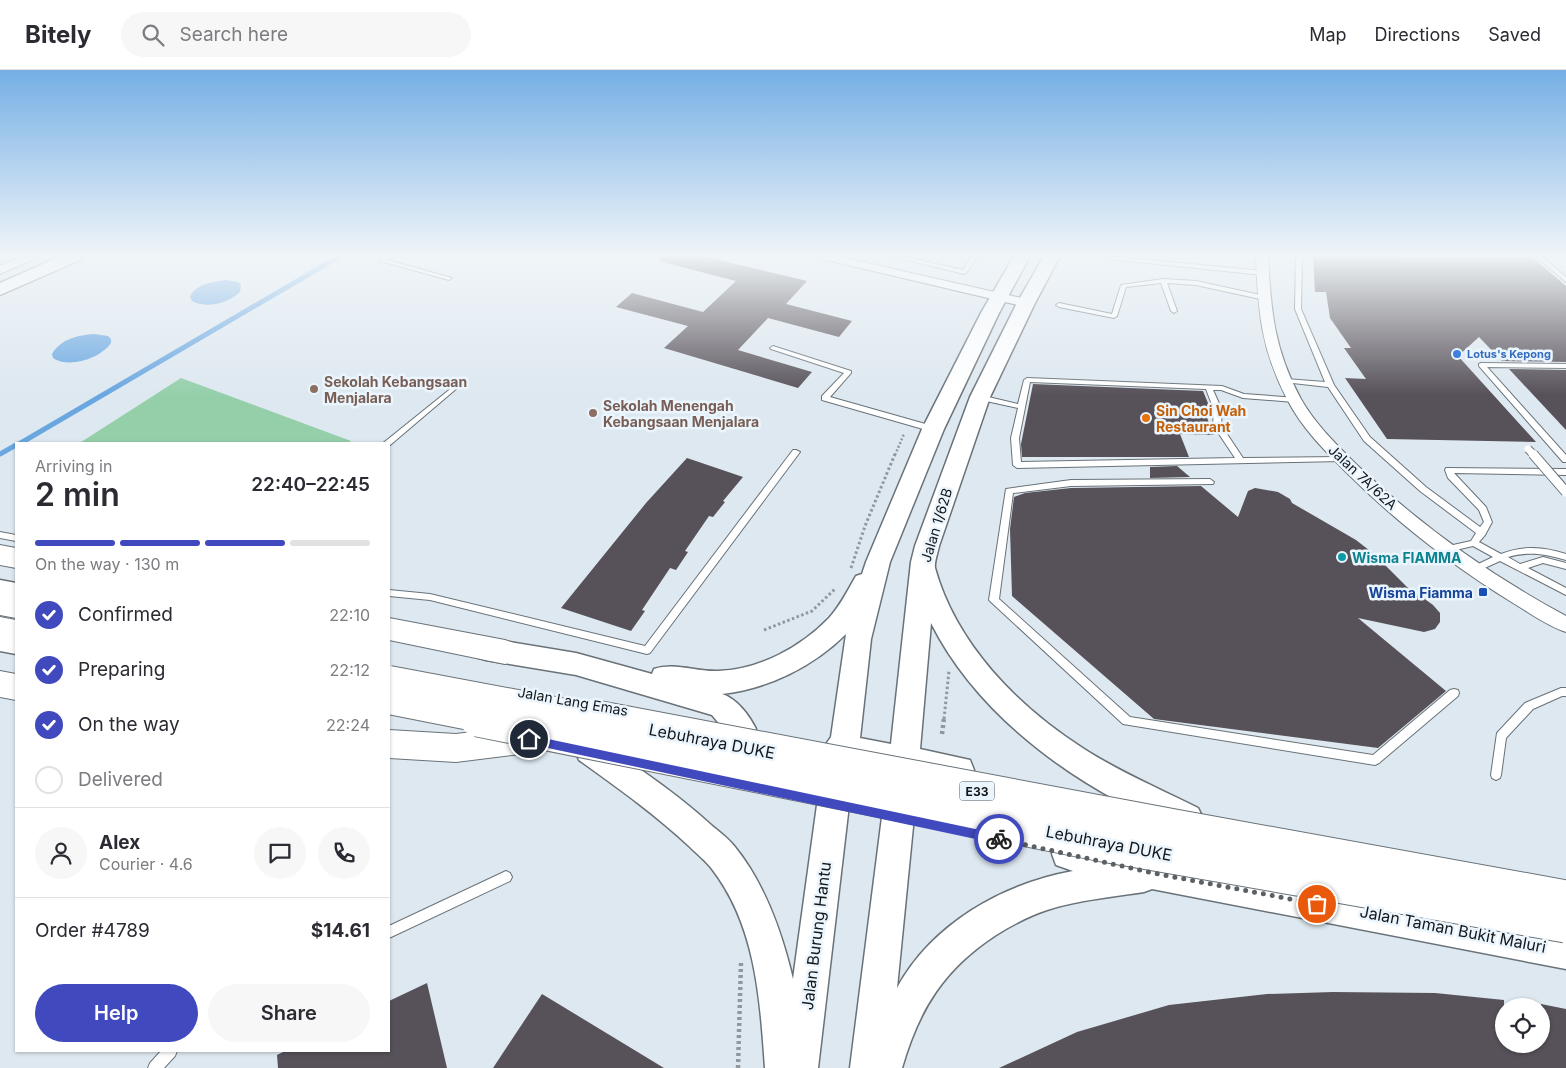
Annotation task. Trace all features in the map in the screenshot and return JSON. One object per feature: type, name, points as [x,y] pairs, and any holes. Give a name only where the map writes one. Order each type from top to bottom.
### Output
[{"type":"highway","points":[[0,555],[15,558]]},
{"type":"highway","points":[[0,604],[15,607]]},
{"type":"highway","points":[[0,628],[15,632]]},
{"type":"highway","points":[[390,629],[505,652]]},
{"type":"highway","name":"Lebuhraya DUKE","points":[[390,680],[1174,828],[1566,899]]},
{"type":"highway","points":[[0,684],[15,687]]},
{"type":"highway","name":"Lebuhraya DUKE","points":[[390,700],[1103,843],[1566,924]]},
{"type":"highway","points":[[390,744],[456,748],[529,739]]},
{"type":"main road","points":[[833,804],[844,748],[858,639],[878,562],[933,429],[996,303]]},
{"type":"main road","name":"Jalan 1/62B","points":[[899,817],[926,546],[980,397],[1026,303]]},
{"type":"main road","points":[[390,636],[719,683],[740,680],[763,673],[810,648],[830,633],[847,613],[878,562]]},
{"type":"main road","points":[[923,562],[933,597],[949,633],[964,655],[1020,717],[1056,747],[1091,770],[1187,818]]},
{"type":"main road","points":[[0,590],[15,593]]},
{"type":"main road","points":[[0,640],[15,643]]},
{"type":"main road","points":[[576,664],[722,706],[741,729]]},
{"type":"main road","name":"Jalan Lang Emas","points":[[390,668],[905,758]]},
{"type":"main road","points":[[390,713],[590,751],[899,817],[869,1068]]},
{"type":"main road","points":[[590,751],[674,811],[723,857],[742,886],[758,920],[770,957],[778,996],[784,1068]]},
{"type":"main road","points":[[905,758],[1187,818],[1566,885]]},
{"type":"main road","name":"Jalan Burung Hantu","points":[[799,1068],[833,804]]},
{"type":"main road","name":"Jalan Taman Bukit Maluri","points":[[899,817],[1158,874],[1566,951]]},
{"type":"main road","points":[[883,1068],[888,1051],[916,989],[942,955],[977,928],[1018,904],[1063,889],[1158,874]]},
{"type":"street","name":"Jalan 7A/62A","points":[[1265,303],[1272,337],[1286,381],[1294,400],[1323,440],[1370,487],[1447,549],[1516,598],[1566,624]]},
{"type":"lane","points":[[1059,305],[1114,316],[1118,303]]},
{"type":"lane","points":[[1171,303],[1174,311]]},
{"type":"lane","points":[[1298,303],[1298,308],[1330,385],[1367,439],[1423,489],[1482,532]]},
{"type":"lane","points":[[773,348],[849,372],[825,398],[933,429]]},
{"type":"lane","points":[[1566,366],[1481,365],[1566,460]]},
{"type":"lane","points":[[1294,400],[1243,396],[1222,388],[1027,380],[1014,448],[1017,465],[1342,459]]},
{"type":"lane","points":[[1286,381],[1330,385]]},
{"type":"lane","points":[[1208,387],[1218,410],[1217,425],[1241,462]]},
{"type":"lane","points":[[388,442],[454,388]]},
{"type":"lane","points":[[980,397],[1022,407]]},
{"type":"lane","points":[[1528,449],[1566,492]]},
{"type":"lane","points":[[390,593],[430,597],[647,650],[796,452]]},
{"type":"lane","points":[[1447,549],[1474,542],[1488,522],[1483,509],[1452,476],[1449,470],[1566,472]]},
{"type":"lane","points":[[1210,482],[1071,483],[1009,491],[994,600],[1128,721],[1375,760],[1454,692]]},
{"type":"lane","points":[[0,535],[15,538]]},
{"type":"lane","points":[[1474,542],[1566,592]]},
{"type":"lane","points":[[1475,569],[1500,556],[1526,549],[1553,552],[1566,556]]},
{"type":"lane","points":[[1520,567],[1543,560],[1566,566]]},
{"type":"lane","points":[[1496,775],[1501,736],[1530,706],[1561,692],[1566,692]]},
{"type":"lane","points":[[390,932],[506,876]]},
{"type":"lane","points":[[155,1068],[169,1052]]},
{"type":"path","points":[[851,569],[865,526],[900,447],[908,422]]},
{"type":"path","points":[[764,630],[812,611],[841,584]]},
{"type":"path","points":[[942,734],[949,666]]},
{"type":"path","points":[[738,1068],[741,952]]},
{"type":"green space","points":[[181,378],[351,441],[350,442],[81,442]]},
{"type":"water","points":[[197,303],[221,303],[211,305]]},
{"type":"water","points":[[82,335],[108,336],[111,339],[111,343],[100,353],[76,362],[60,361],[53,358],[52,354],[55,349],[65,341]]},
{"type":"building","points":[[621,303],[668,303],[703,312],[713,303],[787,303],[786,304],[852,321],[839,337],[768,318],[738,350],[812,372],[798,388],[664,348],[688,326],[616,307]]},
{"type":"building","name":"Lotus's Kepong","points":[[1328,303],[1566,303],[1566,362],[1502,361],[1479,337],[1458,356],[1536,442],[1387,439],[1345,378],[1366,379],[1344,348],[1351,348],[1330,318]]},
{"type":"building","points":[[1509,369],[1566,370],[1566,430]]},
{"type":"building","points":[[1033,384],[1203,391],[1210,408],[1203,408],[1214,435],[1180,434],[1189,457],[1022,457],[1021,444]]},
{"type":"building","points":[[687,458],[743,477],[723,501],[725,502],[713,517],[709,516],[685,551],[688,552],[676,570],[670,568],[642,610],[645,611],[631,631],[561,608],[646,503]]},
{"type":"building","points":[[1177,466],[1190,477],[1150,478],[1150,467]]},
{"type":"building","points":[[1201,486],[1238,517],[1248,491],[1255,488],[1278,492],[1290,499],[1292,503],[1356,540],[1374,554],[1413,593],[1433,605],[1440,613],[1440,622],[1435,629],[1424,632],[1358,618],[1446,691],[1378,748],[1154,719],[1012,596],[1010,529],[1014,497],[1025,493],[1071,488]]},
{"type":"building","points":[[427,983],[447,1068],[278,1068],[277,1055],[283,1052],[390,1052],[390,1001]]},
{"type":"building","points":[[1333,992],[1435,993],[1495,999],[1495,1053],[1550,1053],[1550,1006],[1566,1009],[1566,1068],[999,1068],[1077,1032],[1169,1005],[1267,994]]},
{"type":"building","points":[[542,994],[664,1068],[493,1068]]},
{"type":"waterway","points":[[22,442],[260,303]]},
{"type":"waterway","points":[[0,454],[15,446]]},
{"type":"way so far","points":[[999,839],[1158,874],[1317,904]]},
{"type":"place","name":"Lotus's Kepong","points":[[1457,354]]},
{"type":"place","name":"Sekolah Kebangsaan Menjalara","points":[[314,389]]},
{"type":"place","name":"Sekolah Menengah Kebangsaan Menjalara","points":[[593,413]]},
{"type":"place","name":"Sin Choi Wah Restaurant","points":[[1146,418]]},
{"type":"place","name":"Wisma FIAMMA","points":[[1342,557]]},
{"type":"place","name":"Wisma Fiamma","points":[[1483,592]]},
{"type":"route","points":[[529,739],[999,839]]}]
